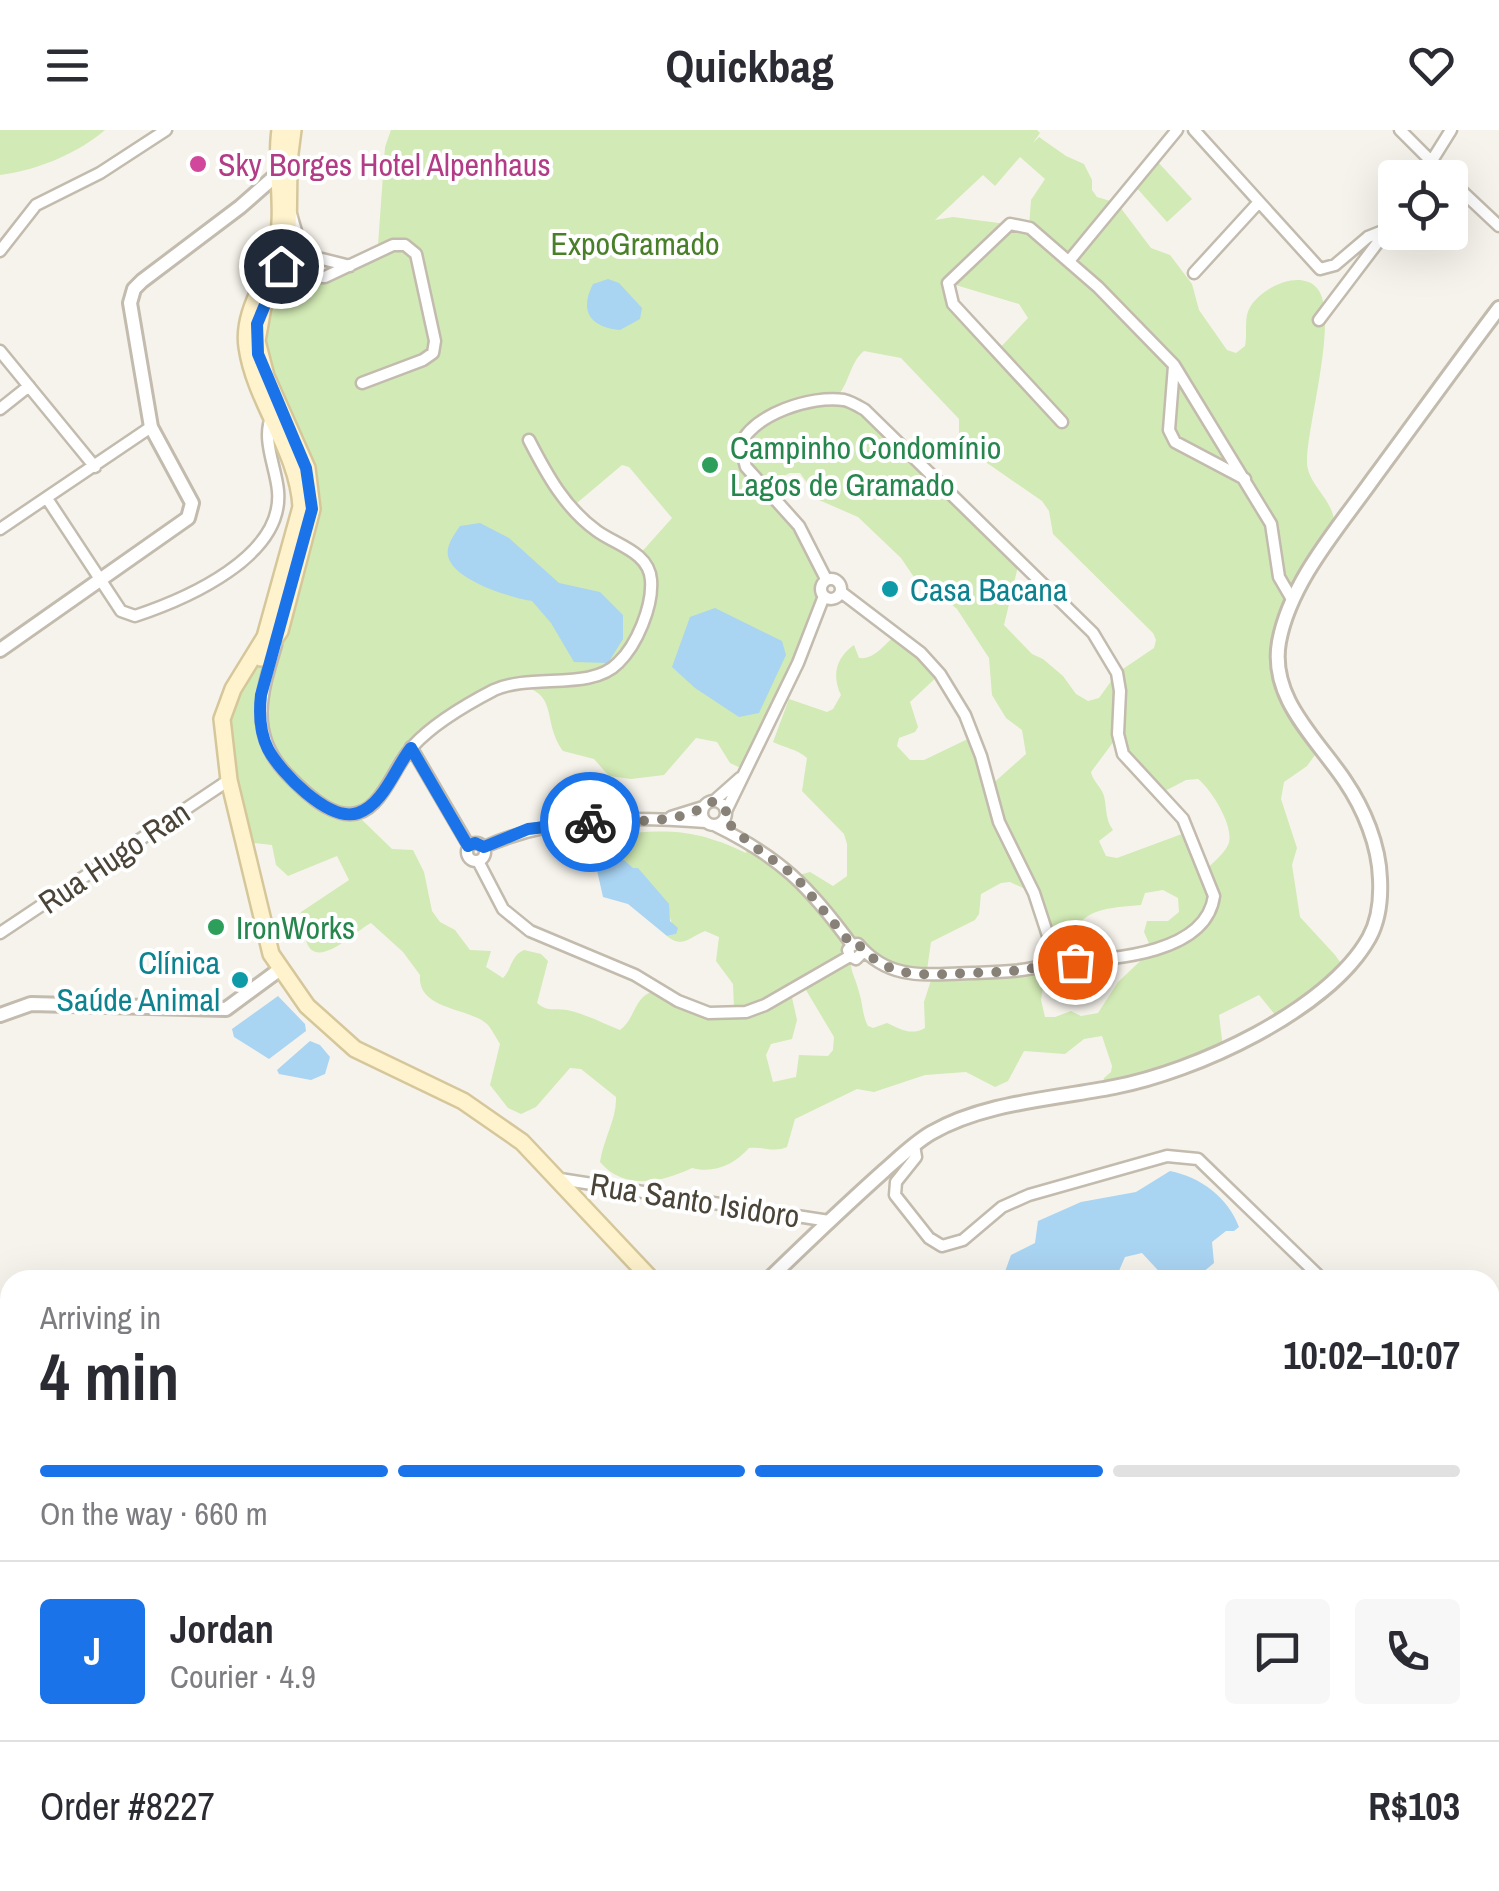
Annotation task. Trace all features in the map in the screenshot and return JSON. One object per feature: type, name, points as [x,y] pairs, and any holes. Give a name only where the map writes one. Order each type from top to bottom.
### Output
[{"type":"main road","points":[[274,421],[258,354],[257,324],[288,243],[290,131]]},
{"type":"main road","points":[[240,677],[271,652],[301,508],[300,493],[254,375],[246,336],[248,317],[280,230],[277,176],[290,131]]},
{"type":"main road","points":[[274,628],[240,677],[222,720],[228,780],[265,938],[279,970],[307,1006],[355,1049],[484,1112],[522,1142],[643,1270]]},
{"type":"street","points":[[0,250],[36,205],[116,164],[166,130]]},
{"type":"street","points":[[1069,261],[1177,130]]},
{"type":"street","points":[[1194,130],[1316,266],[1330,268],[1378,233]]},
{"type":"street","points":[[1400,130],[1430,160]]},
{"type":"street","points":[[1433,160],[1452,130]]},
{"type":"street","points":[[0,650],[188,518],[192,503],[151,427],[130,303],[134,289],[277,176],[288,161]]},
{"type":"street","points":[[1468,196],[1499,226]]},
{"type":"street","points":[[1194,274],[1259,202]]},
{"type":"street","points":[[290,211],[302,248],[318,258],[351,266]]},
{"type":"street","points":[[1062,422],[953,304],[948,283],[1010,224],[1030,228],[1069,261],[1174,364],[1271,524],[1279,577],[1294,601]]},
{"type":"street","points":[[1319,320],[1378,242]]},
{"type":"street","points":[[262,306],[293,276],[325,278],[393,245],[405,245],[416,254],[435,341],[433,353],[362,382]]},
{"type":"street","points":[[778,1270],[929,1134],[976,1115],[1117,1087],[1190,1065],[1282,1020],[1313,1000],[1362,948],[1370,936],[1380,902],[1379,860],[1360,805],[1305,728],[1280,677],[1279,642],[1294,601],[1330,540],[1499,308]]},
{"type":"street","points":[[0,351],[96,468]]},
{"type":"street","points":[[1174,364],[1169,430],[1175,442],[1244,478]]},
{"type":"street","points":[[0,408],[29,386]]},
{"type":"street","points":[[745,774],[709,804],[702,815],[718,819],[795,876],[851,951],[860,958],[863,952],[892,968],[932,977],[1018,971],[1049,964],[1058,969],[1066,962],[1110,959],[1153,949],[1190,934],[1208,916],[1214,896],[1190,831],[1174,806],[1130,764],[1119,744],[1120,691],[1107,653],[1093,633],[866,410],[848,401],[816,401],[789,409],[754,427],[740,446],[746,467],[799,526],[826,580]]},
{"type":"street","points":[[48,500],[121,610],[136,616],[200,590],[252,552],[276,518],[279,506],[274,421]]},
{"type":"street","points":[[0,530],[151,427]]},
{"type":"street","points":[[271,652],[260,708],[266,746],[294,782],[324,806],[344,815],[356,814],[372,805],[411,748],[449,717],[497,689],[529,680],[591,678],[610,670],[626,652],[649,605],[651,579],[645,562],[579,516],[552,483],[529,440]]},
{"type":"street","points":[[826,580],[837,580],[840,592],[921,653],[959,704],[982,756],[998,822],[1034,893],[1053,951]]},
{"type":"street","points":[[718,819],[745,774],[798,663],[824,596],[821,586],[826,580]]},
{"type":"street","points":[[824,596],[836,598],[840,592]]},
{"type":"street","points":[[411,748],[468,846],[468,857],[478,862],[503,909],[530,931],[623,970],[678,1001],[709,1013],[746,1012],[765,1005],[851,951]]},
{"type":"street","name":"Rua Hugo Ran","points":[[0,933],[228,780]]},
{"type":"street","points":[[665,819],[709,804],[722,804],[718,819]]},
{"type":"street","points":[[468,846],[475,843],[484,847],[528,829],[554,824],[718,819]]},
{"type":"street","points":[[478,862],[484,858],[484,847]]},
{"type":"street","points":[[1053,951],[1064,952],[1066,962]]},
{"type":"street","points":[[1049,964],[1053,951]]},
{"type":"street","points":[[0,1015],[31,1004],[226,1009],[279,970]]},
{"type":"street","points":[[914,1145],[914,1162],[896,1182],[895,1195],[924,1232],[942,1246],[962,1240],[1002,1207],[1029,1194],[1150,1160],[1182,1157],[1198,1160],[1313,1270]]},
{"type":"street","name":"Rua Santo Isidoro","points":[[560,1179],[829,1221]]},
{"type":"green space","points":[[0,130],[105,130],[56,160],[0,175]]},
{"type":"green space","name":"ExpoGramado","points":[[391,130],[1037,130],[1040,133],[1033,143],[1039,137],[1084,164],[1097,197],[1117,203],[1151,248],[1170,255],[1192,284],[1199,310],[1227,350],[1236,353],[1245,346],[1247,315],[1266,291],[1298,280],[1316,287],[1323,300],[1324,344],[1307,462],[1311,478],[1330,507],[1334,524],[1294,600],[1277,662],[1284,688],[1320,748],[1307,766],[1284,782],[1281,799],[1297,848],[1292,865],[1300,917],[1335,955],[1341,974],[1277,1017],[1259,995],[1219,1015],[1223,1048],[1102,1089],[1112,1066],[1102,1036],[1084,1039],[1065,1054],[1024,1051],[1008,1081],[995,1087],[966,1072],[925,1075],[874,1092],[857,1089],[795,1119],[787,1147],[749,1148],[724,1166],[692,1168],[644,1181],[620,1177],[600,1162],[616,1097],[581,1069],[570,1068],[536,1107],[521,1114],[508,1108],[490,1085],[500,1044],[489,1026],[427,995],[420,975],[403,952],[371,923],[325,951],[316,952],[309,947],[300,922],[301,912],[349,880],[337,856],[288,876],[276,865],[272,845],[253,843],[241,833],[222,719],[312,509],[266,376],[257,325],[286,280],[335,271],[378,245],[385,147]],"holes":[[[1020,157],[1045,179],[1031,200],[1029,227],[953,217],[935,220],[983,175],[995,186]],[[949,283],[1019,304],[1028,318],[998,350],[953,304]],[[864,351],[901,358],[959,419],[959,448],[1042,501],[1049,511],[1053,534],[1153,633],[1154,648],[1117,673],[1099,698],[1088,701],[1076,694],[1063,676],[1032,654],[1004,625],[1019,562],[848,401],[835,399]],[[622,465],[629,467],[672,518],[639,555],[571,508]],[[790,473],[800,473],[819,500],[858,517],[901,558],[920,586],[939,594],[957,609],[989,658],[992,695],[1006,718],[1022,730],[1026,754],[989,787],[974,736],[924,760],[910,760],[897,746],[899,738],[918,727],[910,702],[940,674],[899,633],[865,658],[859,658],[854,645],[837,668],[841,695],[833,709],[827,712],[789,699],[773,742],[807,758],[802,791],[844,834],[847,876],[833,886],[810,872],[795,876],[748,842],[746,853],[708,838],[676,832],[602,836],[609,839],[617,854],[667,910],[676,934],[667,936],[682,942],[705,931],[719,937],[716,961],[733,984],[734,1008],[693,1008],[655,991],[640,1000],[620,1030],[574,1012],[541,1006],[537,1003],[548,961],[541,954],[524,950],[516,955],[503,978],[486,967],[491,951],[470,950],[455,930],[440,922],[432,911],[424,872],[413,850],[392,849],[357,815],[376,801],[426,734],[512,684],[528,688],[544,700],[563,751],[594,759],[609,776],[631,779],[664,775],[696,738],[717,742],[730,763],[745,770],[824,596],[820,590],[823,582],[799,526],[765,485]],[[1117,737],[1136,768],[1156,787],[1165,791],[1186,780],[1198,779],[1225,819],[1228,845],[1206,870],[1190,831],[1117,858],[1106,856],[1099,841],[1113,830],[1103,793],[1092,775]],[[1010,882],[1034,893],[1057,950],[1067,959],[1077,959],[1078,928],[1092,914],[1141,905],[1145,893],[1163,890],[1178,898],[1179,912],[1168,921],[1147,921],[1144,932],[1152,950],[1118,982],[1098,1013],[1081,1016],[1071,1011],[1045,1017],[1041,1000],[1044,981],[1034,969],[932,977],[924,1002],[925,1028],[910,1032],[887,1023],[868,1026],[852,970],[855,944],[906,973],[927,970],[931,942],[975,920],[981,894]],[[803,985],[834,1037],[833,1050],[828,1056],[799,1055],[796,1077],[773,1082],[766,1055],[771,1044],[792,1039],[797,1020],[791,993]]]},
{"type":"green space","points":[[1157,161],[1192,199],[1167,222],[1135,186]]},
{"type":"water","points":[[608,279],[619,283],[642,308],[640,319],[620,330],[601,325],[587,310],[593,284]]},
{"type":"water","points":[[480,523],[509,538],[559,583],[600,592],[623,615],[623,639],[608,663],[574,662],[551,623],[532,601],[484,586],[452,565],[448,552],[455,533],[460,526]]},
{"type":"water","points":[[715,608],[782,641],[786,655],[759,713],[739,717],[695,688],[672,667],[690,617]]},
{"type":"water","points":[[602,836],[618,846],[617,854],[638,868],[669,904],[670,921],[678,928],[676,934],[667,936],[628,904],[603,897],[592,848],[596,838]]},
{"type":"water","points":[[278,996],[305,1024],[306,1031],[269,1059],[234,1037],[232,1029]]},
{"type":"water","points":[[310,1041],[320,1045],[330,1057],[325,1074],[311,1080],[279,1074],[277,1070]]},
{"type":"water","points":[[1170,1171],[1192,1178],[1228,1206],[1239,1227],[1212,1242],[1214,1263],[1206,1270],[1158,1270],[1142,1253],[1125,1257],[1119,1270],[1006,1270],[1011,1255],[1035,1243],[1038,1221],[1081,1202],[1136,1192]]},
{"type":"way so far","points":[[590,822],[665,819],[718,802],[726,811],[724,819],[795,876],[852,945],[858,944],[863,952],[906,973],[932,977],[1034,969],[1049,964],[1050,954],[1057,950],[1064,952],[1066,962],[1075,962]]},
{"type":"place","name":"Sky Borges Hotel Alpenhaus","points":[[198,164]]},
{"type":"place","name":"Campinho Condomínio Lagos de Gramado","points":[[710,465]]},
{"type":"place","name":"Casa Bacana","points":[[890,589]]},
{"type":"place","name":"IronWorks","points":[[216,927]]},
{"type":"place","name":"Clínica Saúde Animal","points":[[240,980]]},
{"type":"route","points":[[281,266],[257,324],[258,354],[306,468],[312,509],[261,695],[260,718],[266,746],[294,782],[324,806],[344,815],[356,814],[376,801],[411,748],[468,846],[475,843],[484,847],[528,829],[590,822]]}]
